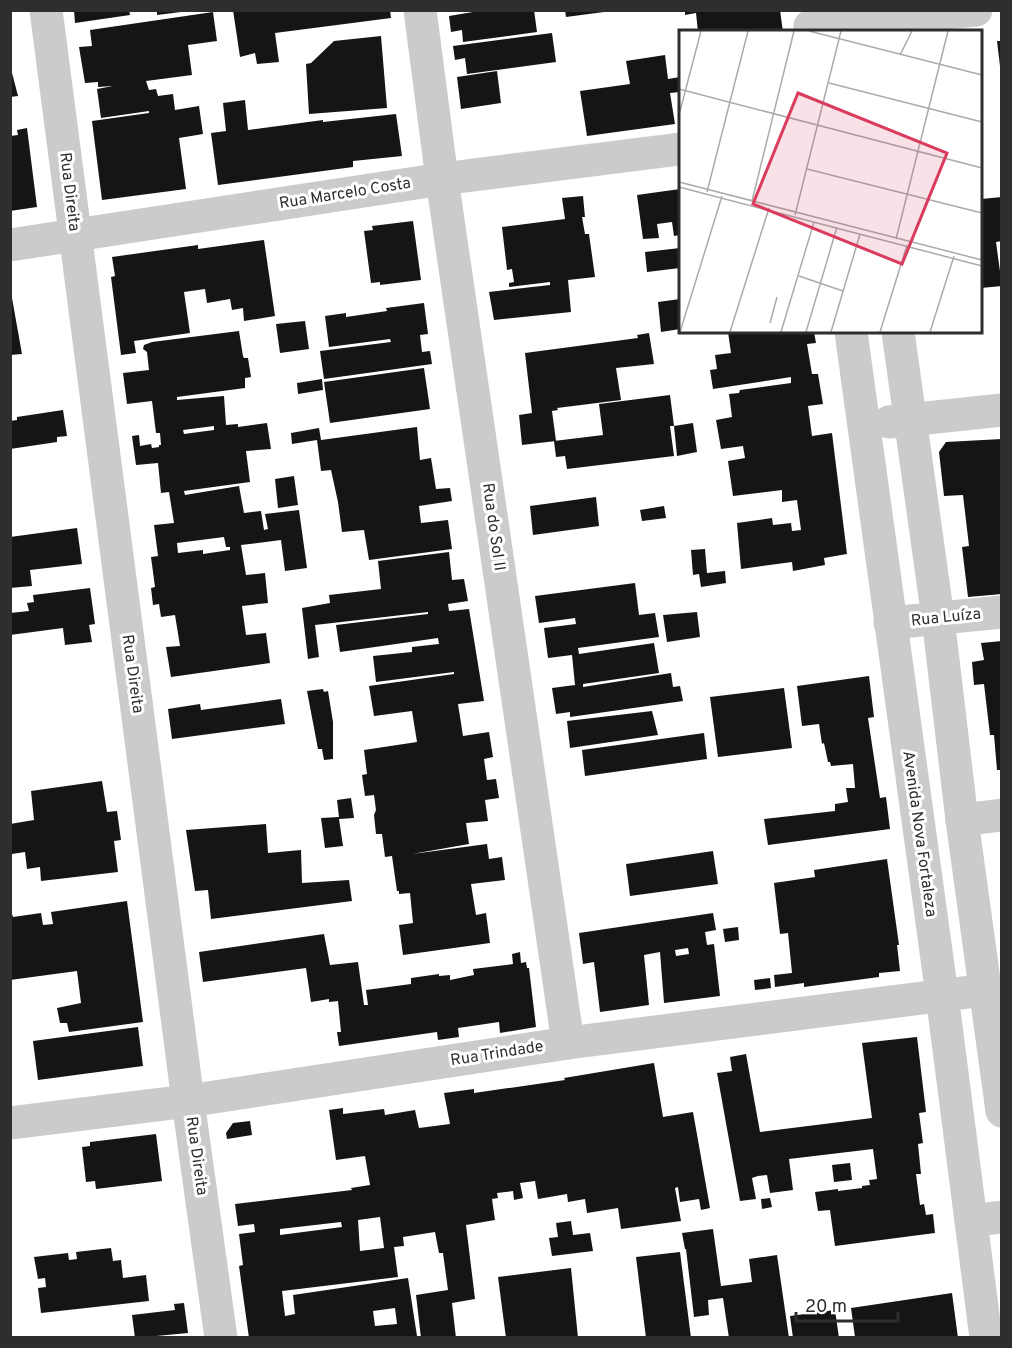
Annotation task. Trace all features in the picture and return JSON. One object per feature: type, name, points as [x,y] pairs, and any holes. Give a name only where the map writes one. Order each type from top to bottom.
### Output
[{"type":"street","name":"Rua Direita","points":[[46,10],[221,1338]]},
{"type":"street","name":"Rua do Sol II","points":[[420,10],[442,178],[568,1043]]},
{"type":"street","points":[[810,23],[976,10]]},
{"type":"street","name":"Rua Marcelo Costa","points":[[10,245],[442,178],[679,149]]},
{"type":"street","name":"Avenida Nova Fortaleza","points":[[851,333],[942,995],[986,1219],[986,1338]]},
{"type":"street","points":[[898,333],[1002,1111]]},
{"type":"street","points":[[864,424],[1002,410]]},
{"type":"street","name":"Rua Luíza","points":[[890,623],[1002,612]]},
{"type":"street","points":[[962,820],[1002,815]]},
{"type":"street","name":"Rua Trindade","points":[[10,1123],[189,1101],[568,1043],[985,990]]},
{"type":"building","points":[[74,10],[129,10],[130,15],[75,23]]},
{"type":"building","points":[[157,10],[181,10],[181,12],[157,15]]},
{"type":"building","points":[[233,10],[390,10],[391,18],[275,33],[279,62],[257,64],[255,53],[240,57]]},
{"type":"building","points":[[485,10],[534,10],[537,32],[463,42],[462,30],[451,32],[449,16]]},
{"type":"building","points":[[565,10],[604,10],[604,12],[566,17]]},
{"type":"building","points":[[685,10],[780,10],[783,30],[698,30],[696,13],[685,15]]},
{"type":"building","points":[[213,12],[217,41],[188,45],[192,75],[146,81],[149,90],[156,89],[158,96],[173,94],[175,110],[199,106],[203,134],[179,138],[186,189],[102,200],[92,121],[149,113],[149,111],[101,118],[97,89],[113,86],[98,87],[98,82],[85,83],[79,47],[92,46],[90,30]]},
{"type":"building","points":[[552,33],[556,62],[467,74],[465,58],[455,60],[453,46]]},
{"type":"building","points":[[381,36],[387,108],[309,114],[306,64],[311,63],[334,41]]},
{"type":"building","points":[[997,41],[1002,41],[1002,66],[1000,66]]},
{"type":"building","points":[[665,55],[668,79],[679,77],[679,92],[670,93],[675,124],[587,136],[580,91],[630,84],[626,61]]},
{"type":"building","points":[[10,65],[18,96],[10,97]]},
{"type":"building","points":[[497,71],[501,103],[461,109],[457,77]]},
{"type":"building","points":[[245,100],[248,130],[323,120],[323,122],[396,114],[402,156],[353,161],[353,167],[218,185],[211,133],[226,131],[223,103]]},
{"type":"building","points":[[27,128],[37,207],[10,211],[10,136],[18,135],[17,130]]},
{"type":"building","points":[[679,189],[679,235],[674,236],[672,222],[657,224],[659,238],[643,239],[637,195]]},
{"type":"building","points":[[583,196],[585,217],[582,217],[585,234],[589,234],[595,277],[568,280],[571,312],[494,320],[489,292],[550,285],[550,282],[509,287],[509,283],[514,282],[512,269],[507,270],[502,227],[565,219],[562,198]]},
{"type":"building","points":[[1002,197],[1002,241],[996,242],[1002,286],[982,288],[982,199]]},
{"type":"building","points":[[413,221],[421,280],[380,285],[380,282],[371,283],[364,231],[373,230],[372,226]]},
{"type":"building","points":[[264,240],[275,316],[244,321],[243,308],[232,310],[230,299],[207,303],[205,289],[184,292],[190,333],[134,341],[136,353],[121,355],[111,277],[115,276],[112,257],[198,245],[198,249]]},
{"type":"building","points":[[679,248],[679,268],[647,272],[645,252]]},
{"type":"building","points":[[10,287],[22,354],[10,355]]},
{"type":"building","points":[[679,299],[679,329],[661,332],[658,302]]},
{"type":"building","points":[[424,303],[428,334],[420,335],[422,352],[430,351],[432,364],[324,379],[320,351],[391,342],[390,339],[329,347],[325,316],[346,313],[346,317]]},
{"type":"building","points":[[305,321],[309,349],[280,353],[276,324]]},
{"type":"building","points":[[239,331],[243,356],[248,358],[251,377],[245,378],[245,388],[177,397],[177,400],[224,396],[226,425],[238,424],[238,427],[267,423],[271,449],[246,451],[250,482],[184,491],[185,495],[239,486],[244,513],[261,511],[264,530],[268,529],[265,514],[299,510],[307,568],[285,571],[281,540],[241,545],[246,575],[265,573],[268,603],[242,606],[246,635],[266,633],[270,663],[171,677],[166,647],[180,646],[175,615],[161,617],[159,604],[153,605],[151,588],[155,587],[151,557],[158,556],[154,525],[174,523],[169,492],[161,493],[158,463],[136,465],[132,436],[139,435],[140,446],[151,444],[152,448],[161,445],[160,433],[156,433],[152,401],[127,404],[123,373],[149,370],[147,352],[143,349],[144,345],[152,342]],"holes":[[[214,426],[214,430],[184,434],[183,430]],[[224,537],[226,547],[230,547],[230,550],[203,554],[203,550],[178,553],[177,543]]]},
{"type":"building","points":[[649,333],[654,364],[616,368],[621,400],[557,408],[558,410],[552,411],[556,441],[522,445],[519,415],[532,413],[525,353],[638,338],[637,335]]},
{"type":"building","points":[[728,333],[814,333],[816,343],[807,344],[812,374],[818,374],[823,404],[808,406],[812,436],[832,433],[847,554],[824,558],[825,565],[793,571],[792,562],[741,569],[737,523],[772,518],[773,525],[791,523],[792,531],[801,530],[797,500],[782,502],[782,490],[733,496],[728,461],[745,458],[743,446],[721,449],[716,420],[732,417],[729,394],[739,393],[740,390],[791,383],[791,377],[713,389],[710,370],[717,369],[715,355],[731,353]]},
{"type":"building","points":[[424,368],[430,409],[330,423],[324,382]]},
{"type":"building","points":[[322,379],[323,390],[298,394],[297,383]]},
{"type":"building","points":[[670,395],[674,426],[670,426],[674,456],[567,469],[565,456],[556,457],[554,441],[603,435],[599,404]]},
{"type":"building","points":[[63,410],[67,436],[57,437],[57,442],[10,449],[10,421],[17,420],[17,417]]},
{"type":"building","points":[[693,423],[697,452],[677,456],[674,426]]},
{"type":"building","points":[[417,427],[420,460],[431,458],[436,489],[450,488],[452,501],[419,506],[421,523],[448,520],[452,549],[369,560],[364,530],[342,532],[331,470],[321,471],[317,440],[292,444],[291,433],[319,428],[321,440]]},
{"type":"building","points":[[1002,439],[1002,594],[968,597],[962,547],[969,546],[963,495],[944,496],[939,452],[946,442]]},
{"type":"building","points":[[294,476],[298,505],[278,508],[275,479]]},
{"type":"building","points":[[596,497],[599,526],[533,535],[530,506]]},
{"type":"building","points":[[664,506],[666,518],[642,521],[640,510]]},
{"type":"building","points":[[77,528],[82,564],[30,570],[32,586],[10,588],[10,537]]},
{"type":"building","points":[[705,549],[707,573],[725,571],[726,583],[701,587],[699,574],[693,575],[691,550]]},
{"type":"building","points":[[449,552],[452,580],[464,579],[468,601],[448,604],[449,611],[469,609],[484,701],[458,704],[463,736],[489,732],[493,757],[484,759],[487,780],[496,779],[499,798],[485,800],[488,821],[466,823],[469,844],[412,854],[487,844],[489,859],[502,857],[505,880],[471,884],[476,915],[486,913],[490,943],[403,955],[399,925],[413,923],[410,893],[399,894],[397,891],[392,856],[385,857],[382,834],[376,834],[374,795],[365,796],[362,775],[367,774],[364,750],[417,742],[412,711],[374,716],[369,686],[454,674],[454,672],[376,682],[373,656],[412,652],[412,647],[439,644],[438,638],[340,652],[336,625],[428,614],[428,612],[315,625],[319,657],[308,659],[302,608],[330,603],[329,595],[381,589],[378,561]]},
{"type":"building","points":[[635,583],[639,615],[655,613],[659,637],[578,648],[579,654],[654,643],[659,673],[583,684],[583,687],[671,673],[673,687],[680,686],[683,701],[570,717],[570,712],[556,714],[552,688],[575,685],[572,655],[548,658],[544,628],[576,624],[575,618],[539,623],[535,596]]},
{"type":"building","points":[[90,588],[95,624],[89,625],[92,642],[65,645],[63,628],[10,635],[10,613],[29,611],[27,603],[34,602],[33,595]]},
{"type":"building","points":[[697,612],[700,637],[667,642],[663,615]]},
{"type":"building","points":[[1002,641],[1002,770],[997,770],[994,735],[990,735],[984,684],[974,685],[972,662],[984,660],[981,643]]},
{"type":"building","points":[[869,676],[874,717],[868,718],[880,798],[886,797],[890,829],[768,845],[764,819],[835,811],[835,804],[848,802],[846,788],[855,788],[853,764],[831,766],[828,762],[819,724],[802,726],[797,686]]},
{"type":"building","points":[[784,688],[792,748],[718,757],[710,697]]},
{"type":"building","points":[[323,689],[324,692],[328,691],[333,722],[333,759],[324,760],[322,749],[318,749],[307,691]]},
{"type":"building","points":[[281,699],[285,724],[172,739],[168,709],[200,704],[201,710]]},
{"type":"building","points":[[652,711],[658,735],[570,748],[567,721]]},
{"type":"building","points":[[704,733],[707,759],[585,776],[582,750]]},
{"type":"building","points":[[102,781],[107,812],[117,811],[121,840],[114,841],[118,872],[41,881],[40,867],[27,869],[25,852],[12,854],[10,824],[34,820],[31,791]]},
{"type":"building","points":[[351,798],[354,818],[339,819],[343,846],[325,848],[321,818],[339,817],[337,800]]},
{"type":"building","points":[[266,824],[268,853],[301,850],[302,883],[349,880],[352,901],[211,919],[208,890],[195,891],[186,830]]},
{"type":"building","points":[[713,851],[718,884],[630,896],[626,864]]},
{"type":"building","points":[[887,859],[899,945],[897,945],[900,971],[879,973],[879,977],[804,987],[804,983],[775,987],[774,975],[792,973],[788,933],[780,934],[774,883],[815,877],[814,870]]},
{"type":"building","points":[[127,901],[143,1022],[69,1032],[67,1023],[60,1023],[57,1008],[81,1003],[77,971],[10,980],[10,908],[13,917],[41,913],[43,925],[53,924],[51,912]]},
{"type":"building","points":[[713,913],[716,930],[705,932],[707,945],[714,944],[720,996],[664,1003],[660,952],[644,955],[649,1005],[600,1012],[594,962],[583,964],[579,933]],"holes":[[[688,948],[689,954],[676,956],[675,950]]]},
{"type":"building","points":[[738,927],[739,940],[725,942],[723,929]]},
{"type":"building","points":[[324,934],[330,965],[358,962],[364,1005],[368,1005],[366,990],[411,984],[411,978],[439,974],[439,976],[450,975],[450,980],[474,975],[473,969],[513,964],[512,954],[520,952],[521,963],[526,962],[529,968],[536,1027],[500,1033],[499,1022],[458,1028],[459,1037],[438,1040],[437,1032],[339,1046],[337,1032],[341,1032],[338,1001],[329,1002],[329,999],[311,1002],[306,968],[203,982],[199,952]]},
{"type":"building","points":[[770,978],[771,988],[755,990],[754,980]]},
{"type":"building","points":[[138,1027],[143,1066],[38,1080],[33,1041]]},
{"type":"building","points":[[917,1037],[926,1112],[919,1113],[923,1143],[918,1144],[921,1174],[916,1174],[920,1205],[924,1204],[926,1215],[933,1214],[935,1233],[835,1246],[830,1210],[818,1211],[815,1192],[862,1188],[862,1186],[870,1185],[869,1180],[877,1179],[873,1149],[789,1159],[793,1190],[770,1193],[767,1175],[758,1176],[752,1178],[756,1199],[740,1201],[717,1073],[732,1071],[730,1057],[746,1054],[760,1132],[872,1118],[862,1043]]},
{"type":"building","points":[[654,1063],[663,1117],[693,1112],[710,1208],[701,1210],[699,1199],[680,1202],[678,1187],[675,1188],[681,1221],[621,1229],[618,1208],[587,1213],[585,1199],[568,1202],[567,1194],[538,1199],[535,1181],[520,1183],[523,1198],[514,1200],[513,1191],[497,1193],[498,1198],[492,1199],[495,1220],[466,1225],[475,1299],[452,1303],[456,1338],[421,1338],[416,1295],[448,1290],[443,1253],[439,1253],[435,1232],[403,1237],[404,1246],[394,1247],[398,1277],[282,1291],[285,1316],[295,1314],[293,1295],[408,1278],[417,1336],[405,1338],[249,1338],[239,1266],[243,1265],[239,1234],[255,1232],[254,1224],[238,1226],[235,1204],[352,1190],[351,1188],[370,1185],[365,1156],[336,1160],[329,1110],[343,1108],[343,1114],[384,1109],[385,1115],[415,1110],[419,1128],[450,1124],[444,1093],[474,1089],[474,1093],[565,1080],[564,1078]],"holes":[[[380,1217],[384,1248],[360,1251],[358,1220]],[[341,1222],[342,1227],[280,1235],[280,1229]],[[395,1308],[397,1324],[375,1326],[373,1311]]]},
{"type":"building","points":[[250,1121],[252,1135],[227,1139],[226,1133],[233,1123]]},
{"type":"building","points":[[156,1134],[162,1181],[96,1189],[95,1181],[86,1182],[82,1147],[90,1146],[90,1142]]},
{"type":"building","points":[[850,1163],[852,1180],[834,1182],[832,1165]]},
{"type":"building","points":[[770,1198],[772,1207],[762,1209],[761,1199]]},
{"type":"building","points":[[571,1221],[573,1235],[590,1233],[593,1251],[552,1256],[549,1238],[558,1237],[556,1223]]},
{"type":"building","points":[[713,1229],[721,1286],[752,1282],[749,1259],[777,1255],[789,1338],[729,1338],[723,1298],[708,1300],[709,1315],[694,1317],[682,1233]]},
{"type":"building","points":[[111,1248],[113,1261],[121,1260],[123,1278],[146,1275],[149,1301],[41,1313],[38,1288],[46,1287],[45,1278],[38,1279],[34,1257],[68,1253],[69,1260],[77,1259],[76,1252]]},
{"type":"building","points":[[680,1252],[691,1338],[646,1338],[636,1257]]},
{"type":"building","points":[[571,1268],[578,1338],[506,1338],[498,1277]]},
{"type":"building","points":[[952,1293],[958,1338],[855,1337],[851,1308]]},
{"type":"building","points":[[184,1303],[188,1333],[135,1338],[132,1315],[175,1310],[174,1304]]},
{"type":"building","points":[[835,1310],[839,1338],[793,1338],[790,1316]]}]
